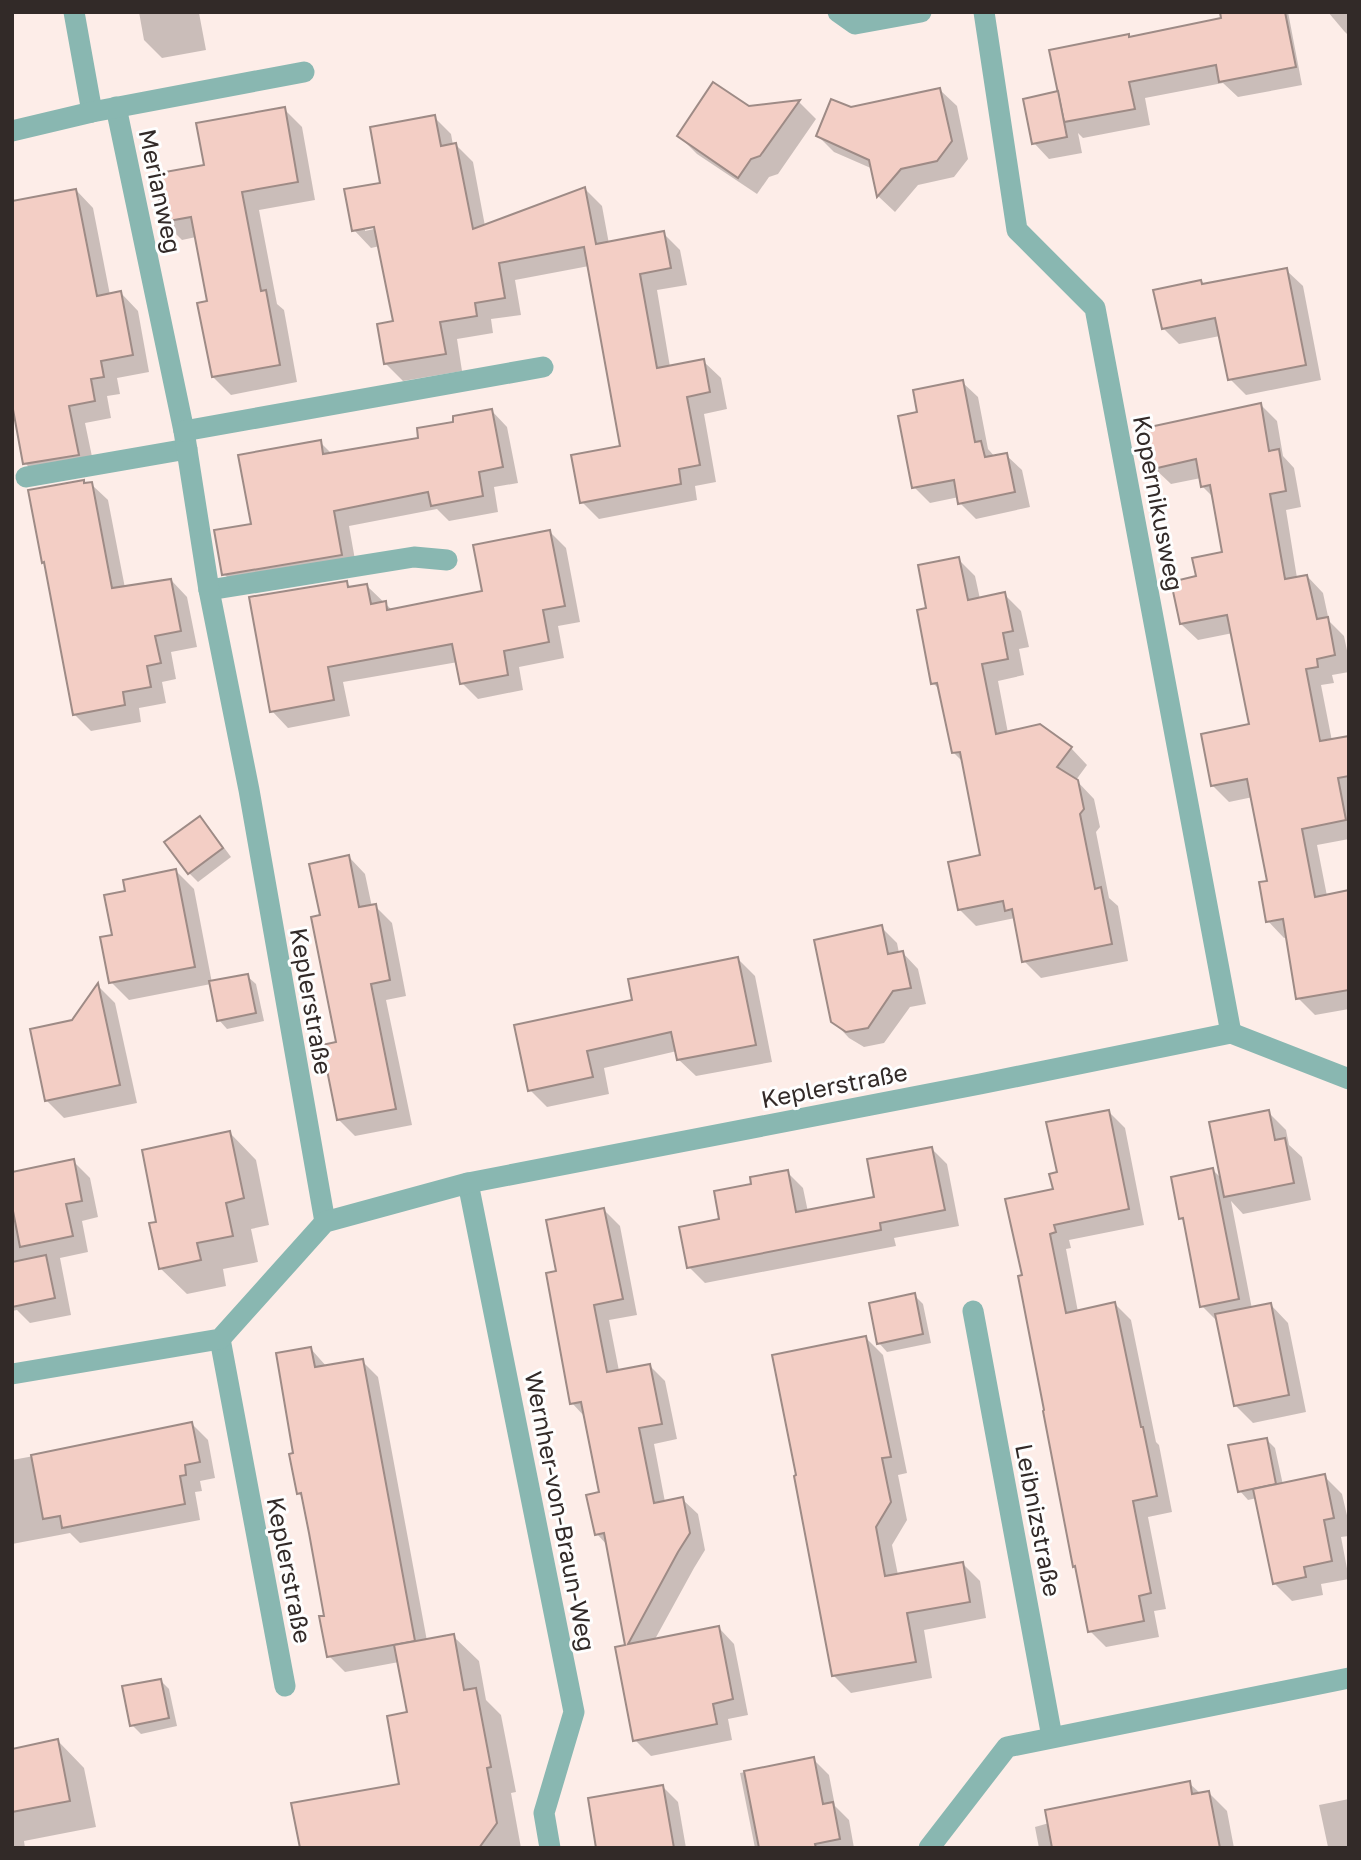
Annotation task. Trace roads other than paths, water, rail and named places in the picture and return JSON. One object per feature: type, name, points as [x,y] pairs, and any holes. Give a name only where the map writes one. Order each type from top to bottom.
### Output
[{"type":"street","points":[[74,12],[92,112]]},
{"type":"street","points":[[838,12],[855,24],[921,12]]},
{"type":"street","name":"Kopernikusweg","points":[[984,12],[1017,230],[1095,308],[1231,1033]]},
{"type":"street","name":"Merianweg","points":[[249,789],[209,590],[185,440],[116,107],[304,72]]},
{"type":"street","points":[[12,131],[116,107]]},
{"type":"street","points":[[26,477],[185,440],[543,367]]},
{"type":"street","points":[[209,590],[414,556],[447,560]]},
{"type":"street","name":"Keplerstraße","points":[[249,789],[325,1222],[468,1183],[1231,1033]]},
{"type":"street","points":[[1231,1033],[1349,1079]]},
{"type":"street","name":"Wernher-von-Braun-Weg","points":[[468,1183],[574,1712],[544,1813],[550,1848]]},
{"type":"street","points":[[12,1374],[220,1339],[325,1222]]},
{"type":"street","name":"Leibnizstraße","points":[[974,1311],[1052,1737]]},
{"type":"street","name":"Keplerstraße","points":[[220,1339],[285,1686]]},
{"type":"street","points":[[929,1848],[1007,1747],[1349,1678]]}]
